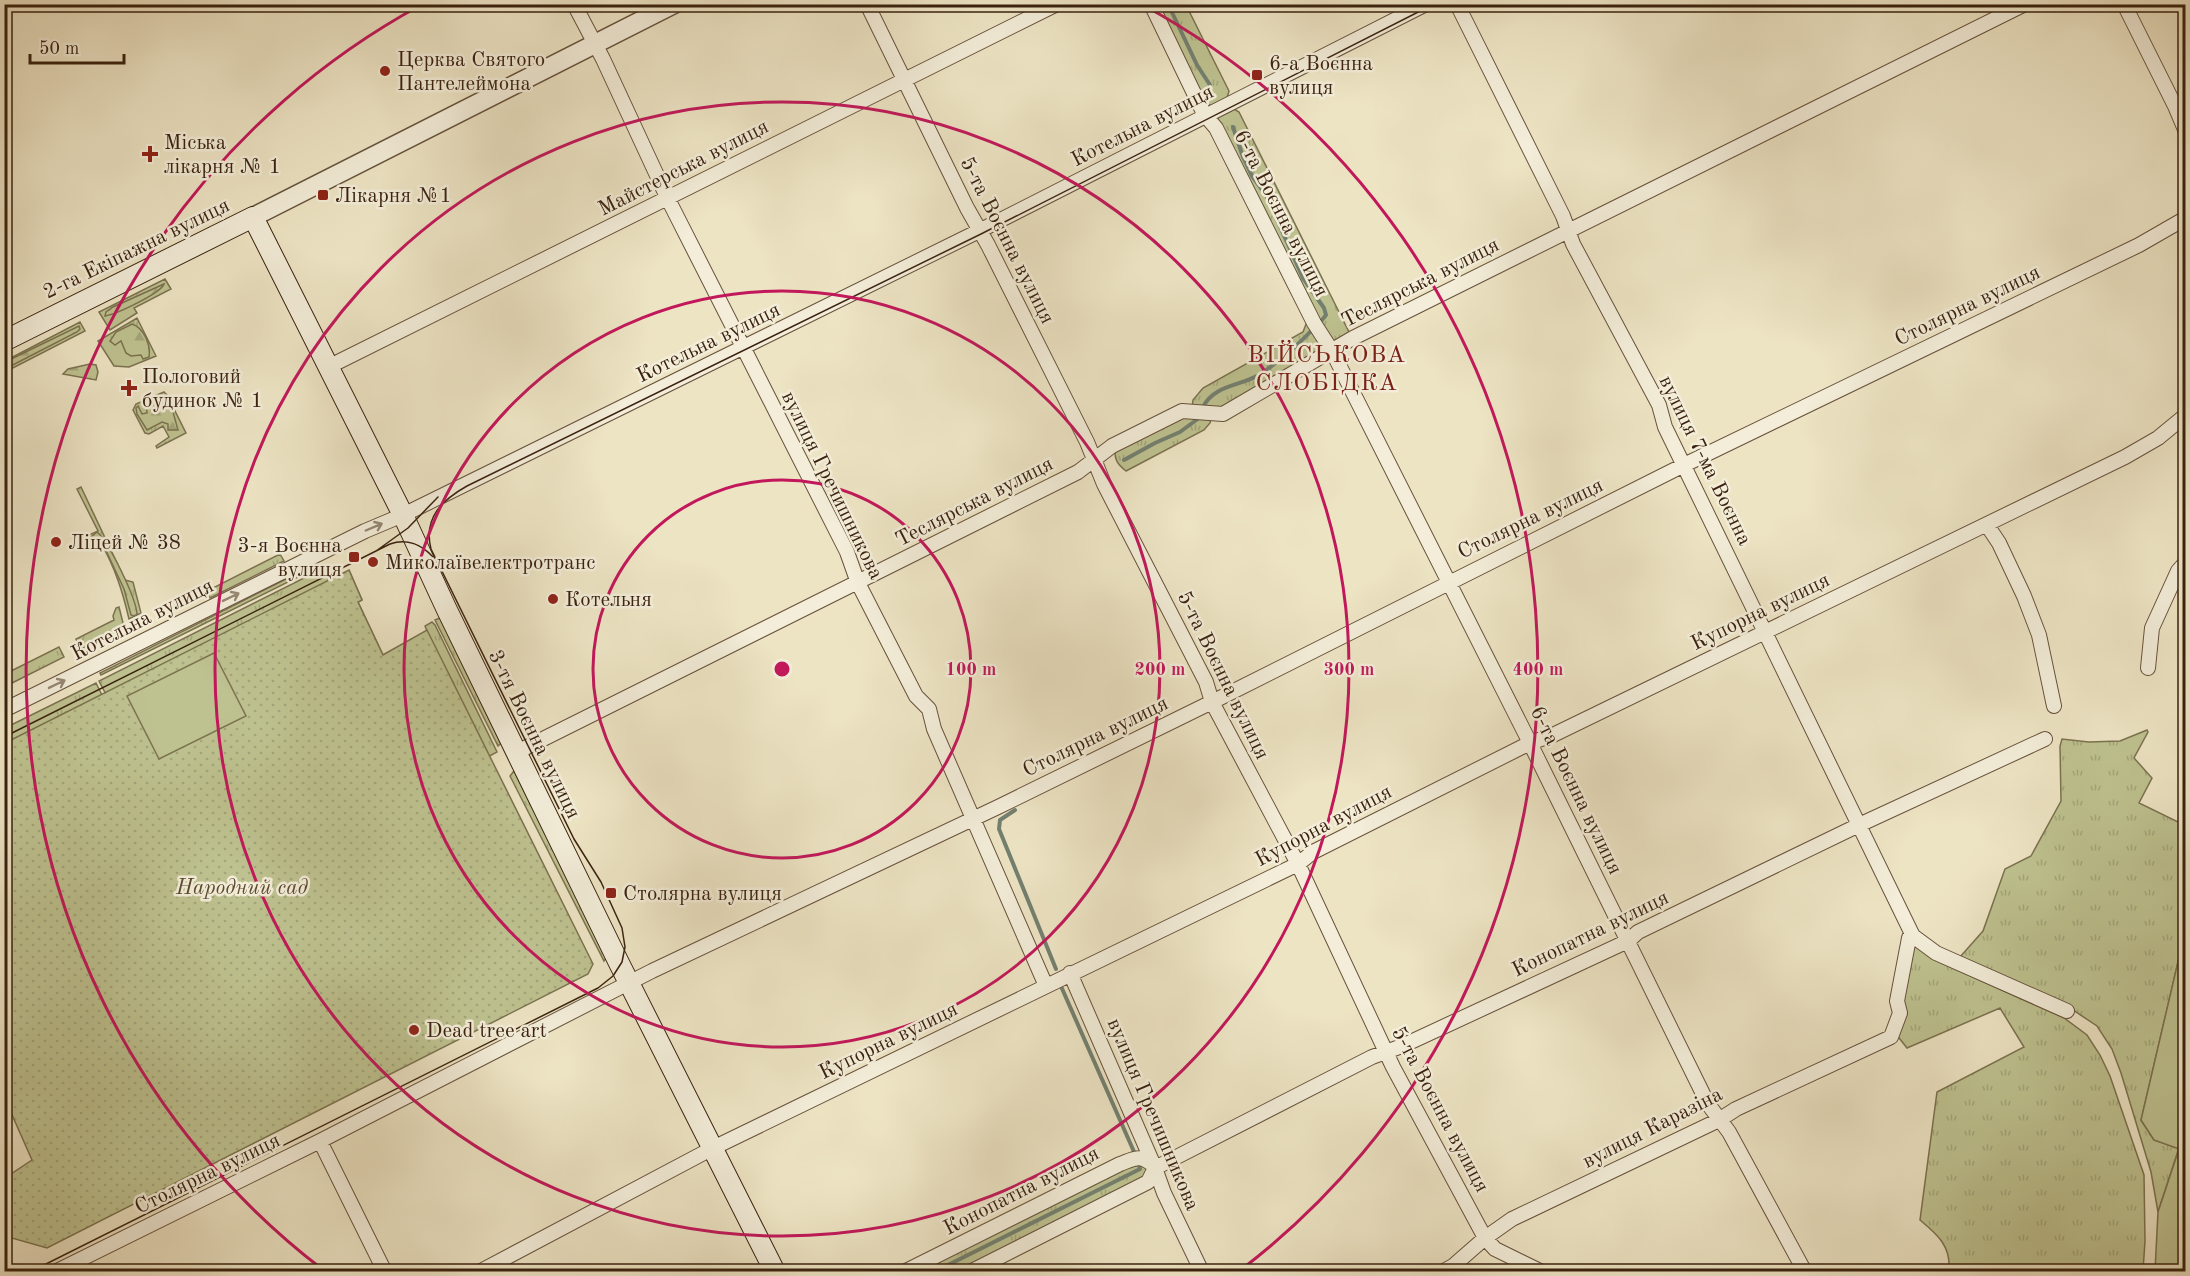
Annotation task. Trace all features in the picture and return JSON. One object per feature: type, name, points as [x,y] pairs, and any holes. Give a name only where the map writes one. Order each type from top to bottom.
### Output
[{"type":"main road","name":"2-га Екіпажна вулиця","points":[[4,341],[253,217]]},
{"type":"main road","name":"3-тя Воєнна вулиця","points":[[253,217],[403,515],[447,610],[775,1272]]},
{"type":"street","name":"вулиця Гречишникова","points":[[574,4],[667,198],[847,552],[858,583],[916,696],[929,709],[934,729],[972,819],[1046,986]]},
{"type":"street","name":"2-га Екіпажна вулиця","points":[[253,217],[674,4]]},
{"type":"street","name":"5-та Воєнна вулиця","points":[[867,4],[1206,682],[1212,702],[1298,864],[1386,1052],[1485,1238],[1495,1250],[1542,1272]]},
{"type":"street","name":"Майстерська вулиця","points":[[328,367],[1057,4]]},
{"type":"street","name":"6-та Воєнна вулиця","points":[[1151,4],[1206,117],[1216,128],[1314,323],[1332,351],[1449,582],[1708,1104],[1729,1132],[1805,1272]]},
{"type":"street","name":"Котельна вулиця","points":[[4,710],[365,531],[403,515],[743,349],[1426,4]]},
{"type":"street","name":"вулиця 7-ма Воєнна","points":[[1457,4],[1563,216],[1568,232],[1659,405],[1665,427],[1913,936],[1936,953],[2067,1011]]},
{"type":"street","name":"Теслярська вулиця","points":[[517,752],[1078,472],[1112,446],[1182,411],[1223,414],[1353,338],[2025,4]]},
{"type":"street","points":[[2124,4],[2186,132]]},
{"type":"street","name":"Столярна вулиця","points":[[54,1272],[320,1141],[630,982],[1212,702],[1684,465],[2139,245],[2186,218]]},
{"type":"street","name":"Купорна вулиця","points":[[479,1272],[713,1148],[1298,864],[1313,852],[1530,743],[1554,735],[2125,457],[2158,438],[2186,416]]},
{"type":"street","points":[[1987,525],[2000,543],[2035,625],[2054,706]]},
{"type":"street","points":[[2148,668],[2152,628],[2178,571],[2186,562]]},
{"type":"street","name":"Конопатна вулиця","points":[[970,1272],[1148,1182],[1155,1168],[1372,1057],[1628,941],[1638,932],[1859,825],[2045,739]]},
{"type":"street","name":"вулиця Каразіна","points":[[1442,1272],[1454,1266],[1485,1238],[1512,1219],[1719,1120],[1736,1108],[1891,1037],[1900,1013],[1897,1001],[1909,938],[1913,936]]},
{"type":"street","name":"вулиця Гречишникова","points":[[1070,973],[1164,1193],[1202,1272]]},
{"type":"street","points":[[320,1141],[385,1272]]},
{"type":"street","name":"Конопатна вулиця","points":[[904,1272],[1120,1164],[1137,1157],[1145,1159],[1155,1168]]},
{"type":"green space","points":[[1156,5],[1186,5],[1229,91],[1227,98],[1212,106],[1203,102]]},
{"type":"green space","points":[[1234,109],[1239,112],[1349,332],[1347,337],[1337,343],[1330,341],[1217,122],[1218,117]]},
{"type":"green space","points":[[165,279],[171,289],[134,308],[137,313],[110,330],[99,312]]},
{"type":"green space","points":[[164,284],[155,293],[138,303],[105,316],[106,312],[113,307]]},
{"type":"green space","points":[[137,318],[156,356],[129,367],[114,366],[98,341]]},
{"type":"green space","points":[[1308,319],[1322,346],[1320,354],[1216,411],[1192,408],[1193,400],[1203,388],[1303,332]]},
{"type":"green space","points":[[80,322],[85,331],[5,372],[5,361]]},
{"type":"green space","points":[[132,324],[140,329],[146,338],[149,357],[143,359],[141,355],[131,356],[126,353],[121,341],[115,345],[110,341],[116,332]]},
{"type":"green space","points":[[79,326],[80,329],[77,332],[5,369],[5,362]]},
{"type":"green space","points":[[90,364],[96,365],[98,372],[96,380],[63,374],[68,369]]},
{"type":"green space","points":[[164,392],[186,433],[157,448],[156,446],[169,437],[163,426],[149,434],[145,433],[133,410],[136,404]]},
{"type":"green space","points":[[163,397],[173,412],[178,430],[168,430],[168,424],[162,422],[147,430],[136,408],[138,406],[142,414],[147,413],[146,401]]},
{"type":"green space","points":[[1182,414],[1211,419],[1204,430],[1126,471],[1118,463],[1115,447]]},
{"type":"green space","points":[[81,487],[125,580],[133,582],[141,613],[129,619],[118,579],[100,541],[89,539],[87,536],[98,531],[77,489]]},
{"type":"green space","points":[[97,532],[115,558],[127,584],[137,614],[134,616],[131,615],[124,589],[102,542],[100,539],[91,537]]},
{"type":"green space","points":[[280,554],[284,561],[210,598],[207,591]]},
{"type":"green space","points":[[312,566],[314,569],[101,675],[100,673]]},
{"type":"green space","points":[[349,570],[362,600],[358,602],[383,655],[427,631],[425,626],[432,622],[435,625],[497,752],[484,759],[369,653]]},
{"type":"green space","name":"Народний сад","points":[[349,570],[362,600],[358,602],[383,655],[427,630],[593,964],[588,974],[47,1248],[8,1237],[5,1229],[5,1178],[32,1160],[5,1099],[5,743]]},
{"type":"green space","points":[[316,572],[318,577],[327,573],[330,580],[322,594],[110,702],[99,681]]},
{"type":"green space","points":[[119,607],[124,627],[81,649],[76,639],[114,620],[116,608]]},
{"type":"green space","points":[[440,618],[501,743],[498,746],[435,620]]},
{"type":"green space","points":[[59,647],[64,657],[6,686],[5,674]]},
{"type":"green space","points":[[214,653],[246,716],[159,759],[127,696]]},
{"type":"green space","points":[[96,683],[106,703],[5,766],[5,728]]},
{"type":"green space","points":[[2147,730],[2134,758],[2152,778],[2139,803],[2186,824],[2185,932],[2141,1120],[2154,1140],[2179,1148],[2158,1212],[2151,1172],[2121,1073],[2112,1049],[2097,1026],[2067,1006],[1960,957],[1983,931],[2005,869],[2031,856],[2061,801],[2060,746],[2062,739],[2089,742],[2120,741]]},
{"type":"green space","points":[[514,771],[607,957],[604,961],[510,776]]},
{"type":"green space","points":[[2185,932],[2185,1271],[2155,1271],[2158,1212],[2179,1149],[2154,1140],[2141,1120]]},
{"type":"green space","points":[[1916,944],[1933,959],[2064,1018],[2087,1035],[2110,1076],[2144,1175],[2143,1271],[1949,1271],[1948,1255],[1942,1242],[1920,1220],[1937,1092],[2024,1047],[2000,1008],[1907,1048],[1896,1034],[1910,946]]},
{"type":"green space","points":[[1142,1160],[1152,1166],[1147,1177],[958,1271],[911,1272]]},
{"type":"waterway","points":[[1168,4],[1197,65],[1210,85]]},
{"type":"waterway","points":[[1233,127],[1243,157],[1252,176],[1266,195],[1303,278],[1324,308],[1326,315],[1322,320]]},
{"type":"waterway","points":[[1203,407],[1214,394],[1259,375],[1294,348],[1313,329]]},
{"type":"waterway","points":[[1124,460],[1180,432],[1199,418]]},
{"type":"waterway","points":[[1015,810],[1000,820],[999,829],[1056,969]]},
{"type":"waterway","points":[[1060,984],[1135,1154]]},
{"type":"waterway","points":[[934,1272],[1140,1169],[1138,1162]]},
{"type":"tram line","points":[[4,1266],[27,1270],[46,1264],[598,988],[613,976],[622,962],[625,947],[622,928],[601,882],[574,839],[431,549],[429,538],[432,519],[450,497],[467,486],[981,234],[1434,4]]},
{"type":"tram line","points":[[376,551],[408,528],[438,497]]},
{"type":"tram line","points":[[4,737],[390,544],[408,542],[424,549],[433,557]]},
{"type":"place","name":"Церква Святого Пантелеймона","points":[[385,71]]},
{"type":"place","name":"6-а Воєнна вулиця","points":[[1257,75]]},
{"type":"place","name":"Міська лікарня № 1","points":[[150,154]]},
{"type":"place","name":"Лікарня №1","points":[[323,195]]},
{"type":"place","name":"Пологовий будинок № 1","points":[[129,388]]},
{"type":"place","name":"Ліцей № 38","points":[[56,542]]},
{"type":"place","name":"3-я Воєнна вулиця","points":[[354,557]]},
{"type":"place","name":"Миколаївелектротранс","points":[[373,562]]},
{"type":"place","name":"Котельня","points":[[553,599]]},
{"type":"place","name":"Столярна вулиця","points":[[611,893]]},
{"type":"place","name":"Dead tree art","points":[[414,1030]]},
{"type":"district","name":"ВІЙСЬКОВА СЛОБІДКА","points":[[1327,368]]}]
